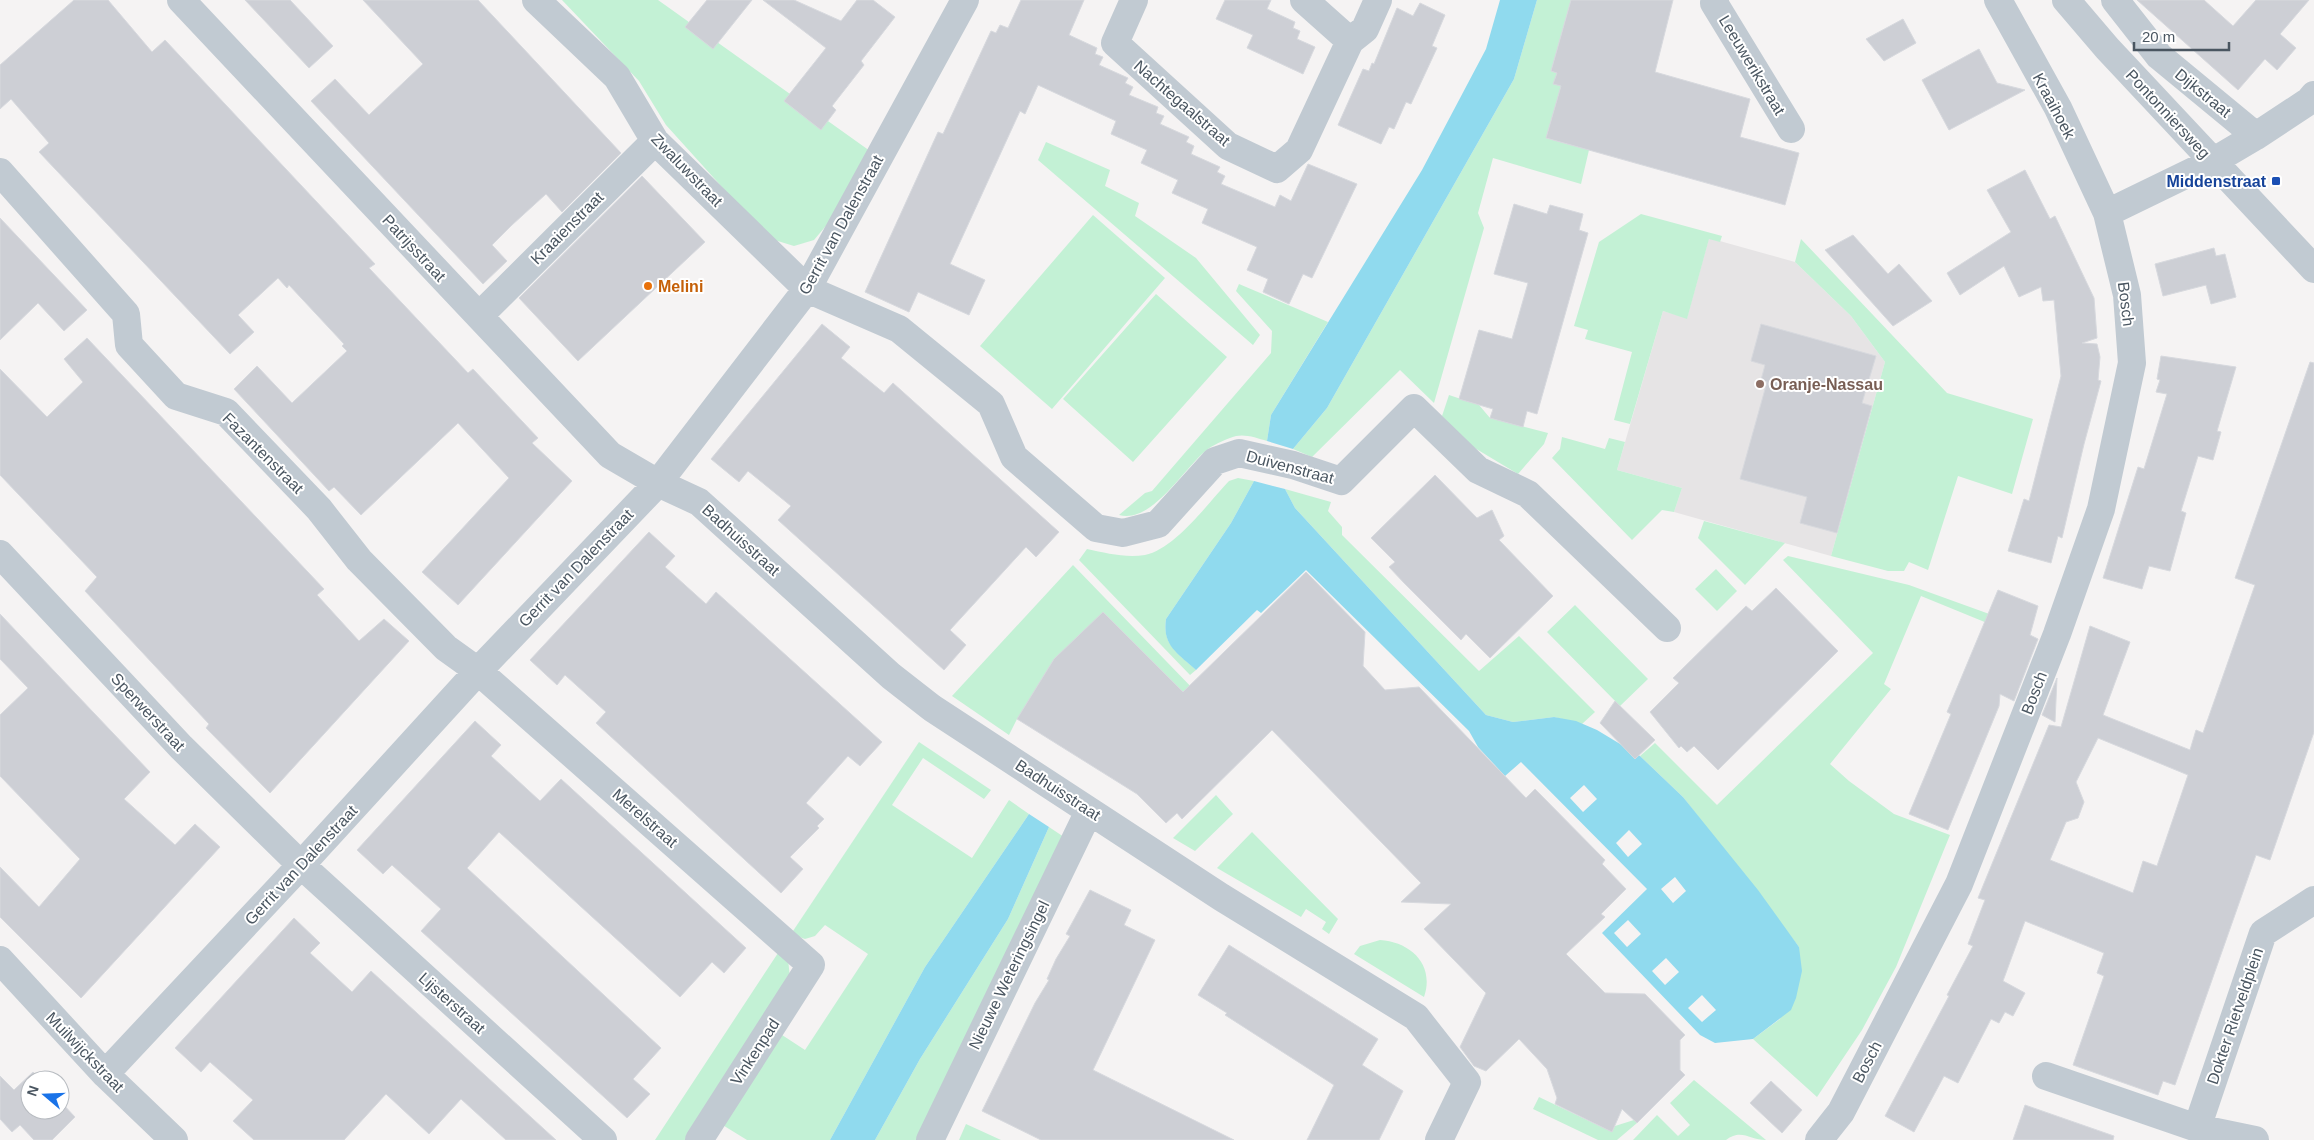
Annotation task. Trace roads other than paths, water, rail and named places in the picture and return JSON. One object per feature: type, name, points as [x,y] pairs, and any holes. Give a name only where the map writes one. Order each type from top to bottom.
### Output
[{"type":"street","name":"Patrijsstraat","points":[[181,0],[610,455],[658,483]]},
{"type":"street","name":"Zwaluwstraat","points":[[536,0],[617,77],[655,141],[807,289]]},
{"type":"street","name":"Gerrit van Dalenstraat","points":[[105,1074],[301,865],[478,671],[658,483],[807,289],[965,0]]},
{"type":"street","name":"Nachtegaalstraat","points":[[1134,0],[1115,43],[1228,146],[1277,169],[1299,150],[1350,41],[1365,29],[1378,0]]},
{"type":"street","points":[[1304,0],[1350,41]]},
{"type":"street","name":"Leeuwerikstraat","points":[[1715,0],[1714,3],[1791,129]]},
{"type":"street","name":"Kraaihoek","points":[[1998,0],[2058,108],[2107,213]]},
{"type":"street","name":"Pontonniersweg","points":[[2066,0],[2107,48],[2212,162],[2314,269]]},
{"type":"street","name":"Dijkstraat","points":[[2115,0],[2159,56],[2256,136]]},
{"type":"street","points":[[2107,213],[2212,162],[2256,136],[2314,95]]},
{"type":"street","name":"Kraaienstraat","points":[[479,316],[655,141]]},
{"type":"street","name":"Fazantenstraat","points":[[0,172],[126,314],[129,345],[176,396],[226,412],[319,509],[359,560],[446,648],[478,671]]},
{"type":"street","name":"Bosch","points":[[1819,1140],[1841,1112],[1959,884],[2057,634],[2101,509],[2132,363],[2127,294],[2107,213]]},
{"type":"street","name":"Duivenstraat","points":[[807,289],[899,329],[991,404],[1014,457],[1096,528],[1122,533],[1158,524],[1215,461],[1239,453],[1293,465],[1341,481],[1414,408],[1478,470],[1528,494],[1667,628]]},
{"type":"street","name":"Badhuisstraat","points":[[658,483],[699,502],[891,676],[932,708],[1221,898],[1416,1017],[1467,1082],[1438,1140]]},
{"type":"street","name":"Sperwerstraat","points":[[0,554],[181,747],[301,865]]},
{"type":"street","name":"Merelstraat","points":[[478,671],[811,965]]},
{"type":"street","name":"Nieuwe Weteringsingel","points":[[930,1140],[1089,811]]},
{"type":"street","name":"Lijsterstraat","points":[[301,865],[602,1140]]},
{"type":"street","name":"Dokter Rietveldplein","points":[[2197,1128],[2263,933],[2314,900]]},
{"type":"street","name":"Muilwijckstraat","points":[[0,960],[105,1074],[174,1140]]},
{"type":"street","name":"Vinkenpad","points":[[699,1140],[811,965]]},
{"type":"street","points":[[2046,1076],[2197,1128],[2255,1140]]},
{"type":"water","points":[[1500,0],[1537,0],[1514,79],[1327,408],[1293,449],[1267,441],[1271,415],[1422,170],[1486,49]]},
{"type":"water","points":[[1254,481],[1285,489],[1295,508],[1486,715],[1513,722],[1554,717],[1576,721],[1597,730],[1640,756],[1683,797],[1758,890],[1799,947],[1802,971],[1796,998],[1791,1010],[1753,1039],[1715,1043],[1700,1035],[1602,933],[1647,889],[1521,762],[1505,776],[1478,747],[1469,731],[1306,570],[1261,613],[1257,610],[1196,670],[1169,643],[1165,628],[1166,619],[1231,523]],"holes":[[[1584,785],[1597,799],[1583,812],[1570,798]],[[1629,830],[1642,844],[1628,857],[1616,843]],[[1675,877],[1686,891],[1673,903],[1661,889]],[[1628,920],[1641,934],[1627,947],[1614,933]],[[1666,958],[1679,972],[1665,985],[1652,971]],[[1702,995],[1716,1010],[1702,1022],[1688,1008]]]},
{"type":"water","points":[[1029,814],[1049,827],[1008,919],[920,1059],[875,1140],[830,1140],[925,967]]},
{"type":"place","name":"Middenstraat","points":[[2276,181]]},
{"type":"place","name":"Melini","points":[[648,286]]},
{"type":"place","name":"Oranje-Nassau","points":[[1760,384]]}]
